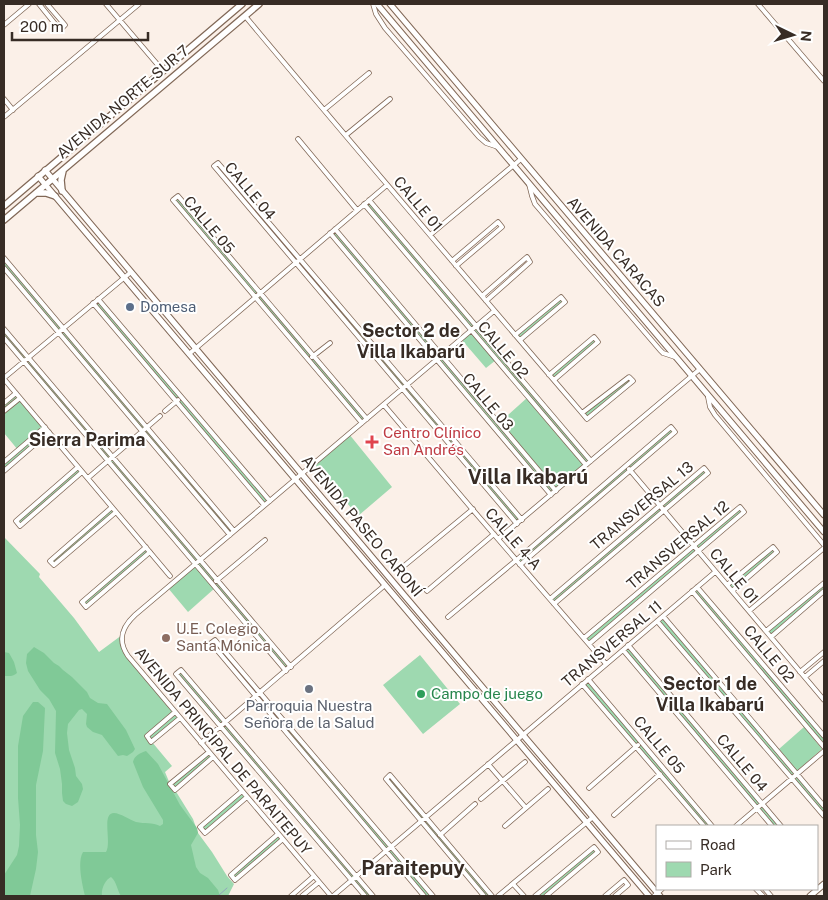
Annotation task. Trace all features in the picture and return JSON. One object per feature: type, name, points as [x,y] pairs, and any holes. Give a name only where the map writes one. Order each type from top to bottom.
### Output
[{"type":"main road","name":"AVENIDA NORTE-SUR 7","points":[[4,206],[242,4]]},
{"type":"main road","name":"AVENIDA NORTE-SUR 7","points":[[4,220],[259,4]]},
{"type":"main road","points":[[62,191],[61,180],[66,167]]},
{"type":"main road","points":[[34,194],[44,192],[55,196]]},
{"type":"street","points":[[4,24],[29,4]]},
{"type":"street","points":[[39,4],[60,30],[66,26],[47,4]]},
{"type":"street","points":[[106,4],[163,71]]},
{"type":"street","points":[[4,118],[139,4]]},
{"type":"street","name":"AVENIDA CARACAS","points":[[375,4],[514,165],[824,532]]},
{"type":"street","name":"AVENIDA CARACAS","points":[[375,4],[376,14],[385,28],[479,137],[486,143],[498,147]]},
{"type":"street","name":"AVENIDA CARACAS","points":[[390,4],[824,516]]},
{"type":"street","points":[[758,4],[824,81]]},
{"type":"street","name":"CALLE 01","points":[[245,16],[494,311],[520,340],[575,406],[582,414],[587,419],[633,381],[629,376],[582,414]]},
{"type":"street","points":[[324,110],[369,73]]},
{"type":"street","points":[[4,99],[13,110]]},
{"type":"street","points":[[346,135],[390,99]]},
{"type":"street","points":[[298,139],[357,210]]},
{"type":"street","points":[[430,235],[521,159]]},
{"type":"street","name":"CALLE 04","points":[[517,524],[214,166],[218,163],[522,520]]},
{"type":"street","name":"AVENIDA PASEO CARONÍ","points":[[45,170],[657,895]]},
{"type":"street","name":"AVENIDA PASEO CARONÍ","points":[[38,176],[649,896]]},
{"type":"street","points":[[189,354],[387,184]]},
{"type":"street","name":"AVENIDA CARACAS","points":[[529,184],[536,204],[635,322],[663,353],[676,357]]},
{"type":"street","name":"CALLE 05","points":[[362,423],[173,200],[178,196],[368,419]]},
{"type":"street","name":"CALLE 02","points":[[369,200],[591,461]]},
{"type":"street","name":"CALLE 02","points":[[364,204],[586,465]]},
{"type":"street","points":[[374,215],[379,211]]},
{"type":"street","points":[[452,261],[498,222],[502,227],[456,266]]},
{"type":"street","name":"CALLE 03","points":[[335,229],[556,491]]},
{"type":"street","name":"CALLE 03","points":[[330,233],[551,495]]},
{"type":"street","points":[[342,248],[348,244]]},
{"type":"street","points":[[4,258],[234,531]]},
{"type":"street","points":[[482,296],[527,258],[530,262],[486,301]]},
{"type":"street","points":[[418,267],[423,263]]},
{"type":"street","points":[[4,268],[230,535]]},
{"type":"street","points":[[131,272],[4,378],[170,576]]},
{"type":"street","points":[[319,291],[324,286]]},
{"type":"street","points":[[384,296],[388,292]]},
{"type":"street","points":[[515,335],[561,297],[565,302],[520,340]]},
{"type":"street","points":[[98,299],[270,501]]},
{"type":"street","points":[[93,303],[264,506]]},
{"type":"street","points":[[454,310],[459,306]]},
{"type":"street","name":"AVENIDA PRINCIPAL DE PARAITEPUY","points":[[332,896],[128,656],[124,648],[122,636],[124,627],[195,564],[494,311]]},
{"type":"street","points":[[348,326],[354,322]]},
{"type":"street","points":[[4,329],[291,667]]},
{"type":"street","points":[[549,375],[594,337],[598,342],[554,380]]},
{"type":"street","points":[[4,338],[286,671]]},
{"type":"street","points":[[309,360],[330,343]]},
{"type":"street","points":[[134,352],[139,347]]},
{"type":"street","points":[[498,539],[700,369]]},
{"type":"street","points":[[101,383],[106,379]]},
{"type":"street","points":[[4,403],[16,393]]},
{"type":"street","points":[[528,397],[533,393]]},
{"type":"street","name":"AVENIDA CARACAS","points":[[708,394],[710,407],[714,415],[824,546]]},
{"type":"street","points":[[165,411],[182,397]]},
{"type":"street","points":[[4,411],[20,398]]},
{"type":"street","name":"CALLE 4-A","points":[[384,404],[606,664]]},
{"type":"street","points":[[68,414],[72,410]]},
{"type":"street","points":[[88,478],[160,416]]},
{"type":"street","points":[[494,427],[499,423]]},
{"type":"street","points":[[4,462],[45,427]]},
{"type":"street","points":[[448,617],[672,427],[675,432],[520,565]]},
{"type":"street","points":[[4,471],[49,432]]},
{"type":"street","points":[[566,441],[570,436]]},
{"type":"street","points":[[222,455],[227,450]]},
{"type":"street","points":[[459,456],[464,452]]},
{"type":"street","name":"CALLE 01","points":[[626,466],[824,700]]},
{"type":"street","points":[[78,467],[16,521],[20,526],[82,472]]},
{"type":"street","name":"TRANSVERSAL 13","points":[[550,599],[704,468],[708,473],[554,604]]},
{"type":"street","points":[[188,485],[192,481]]},
{"type":"street","points":[[594,494],[597,499]]},
{"type":"street","points":[[112,507],[50,560],[54,565],[116,512]]},
{"type":"street","name":"TRANSVERSAL 12","points":[[584,638],[740,507],[744,512],[589,644]]},
{"type":"street","points":[[151,512],[156,508]]},
{"type":"street","points":[[404,566],[473,509]]},
{"type":"street","points":[[572,513],[575,518]]},
{"type":"street","points":[[632,530],[636,534]]},
{"type":"street","points":[[427,591],[494,534]]},
{"type":"street","points":[[545,536],[549,540]]},
{"type":"street","points":[[212,584],[265,540]]},
{"type":"street","points":[[749,611],[824,546]]},
{"type":"street","points":[[146,547],[82,602],[86,607],[150,552]]},
{"type":"street","points":[[727,585],[773,547],[777,552],[732,591]]},
{"type":"street","points":[[606,552],[610,557]]},
{"type":"street","name":"TRANSVERSAL 11","points":[[332,896],[715,572]]},
{"type":"street","points":[[766,632],[824,583]]},
{"type":"street","points":[[201,743],[385,586]]},
{"type":"street","name":"CALLE 02","points":[[697,587],[824,736]]},
{"type":"street","name":"CALLE 02","points":[[692,591],[824,747]]},
{"type":"street","points":[[771,637],[824,591]]},
{"type":"street","points":[[639,592],[643,597]]},
{"type":"street","points":[[241,618],[246,614]]},
{"type":"street","points":[[663,616],[824,806]]},
{"type":"street","points":[[657,620],[824,816]]},
{"type":"street","points":[[424,896],[211,644],[215,640],[433,896]]},
{"type":"street","name":"CALLE 04","points":[[628,645],[780,825]]},
{"type":"street","points":[[684,652],[690,648]]},
{"type":"street","points":[[745,653],[750,649]]},
{"type":"street","name":"CALLE 04","points":[[623,650],[771,825]]},
{"type":"street","points":[[800,672],[824,652]]},
{"type":"street","points":[[805,678],[824,661]]},
{"type":"street","points":[[364,896],[176,674],[181,670],[373,896]]},
{"type":"street","name":"CALLE 05","points":[[588,679],[711,825]]},
{"type":"street","points":[[711,683],[716,679]]},
{"type":"street","name":"CALLE 05","points":[[582,684],[703,825]]},
{"type":"street","points":[[674,710],[679,706]]},
{"type":"street","points":[[175,712],[147,736],[151,742],[180,718]]},
{"type":"street","points":[[589,788],[641,742]]},
{"type":"street","points":[[737,825],[824,751]]},
{"type":"street","points":[[209,752],[170,784],[175,790],[214,757]]},
{"type":"street","points":[[648,761],[654,757]]},
{"type":"street","points":[[481,799],[525,762]]},
{"type":"street","points":[[488,764],[526,808]]},
{"type":"street","points":[[614,815],[659,774],[663,768]]},
{"type":"street","points":[[484,896],[386,779],[390,776],[492,896]]},
{"type":"street","points":[[332,787],[337,783]]},
{"type":"street","points":[[505,826],[548,789]]},
{"type":"street","points":[[242,791],[200,828],[204,833],[247,797]]},
{"type":"street","points":[[816,806],[820,802]]},
{"type":"street","points":[[440,835],[475,804]]},
{"type":"street","points":[[694,814],[699,810]]},
{"type":"street","points":[[298,817],[302,813]]},
{"type":"street","points":[[498,896],[593,817]]},
{"type":"street","points":[[278,834],[231,875],[235,880],[283,839]]},
{"type":"street","points":[[535,896],[594,847],[598,852],[546,896]]},
{"type":"street","points":[[291,896],[314,876]]},
{"type":"street","points":[[605,896],[624,880],[628,885],[615,896]]},
{"type":"street","points":[[302,896],[319,882]]},
{"type":"street","points":[[513,884],[524,896]]},
{"type":"green space","points":[[218,163],[522,520],[517,524],[214,166]]},
{"type":"green space","points":[[178,196],[367,419],[362,423],[173,200]]},
{"type":"green space","points":[[369,200],[591,461],[551,495],[330,233],[335,229],[499,423],[528,397],[496,360],[486,368],[461,339],[471,331],[364,204]]},
{"type":"green space","points":[[4,258],[234,531],[230,535],[4,268]]},
{"type":"green space","points":[[561,297],[565,302],[520,340],[515,335]]},
{"type":"green space","points":[[98,299],[270,501],[264,505],[93,303]]},
{"type":"green space","points":[[4,329],[291,667],[286,671],[215,588],[188,612],[168,588],[195,564],[4,338]]},
{"type":"green space","points":[[594,337],[598,342],[554,380],[549,375]]},
{"type":"green space","points":[[629,377],[633,381],[587,419],[583,414]]},
{"type":"green space","points":[[16,393],[49,432],[4,471],[4,462],[18,450],[4,433],[4,403]]},
{"type":"green space","points":[[671,427],[675,432],[520,565],[516,560]]},
{"type":"green space","points":[[349,434],[392,487],[358,516],[314,464]]},
{"type":"green space","points":[[78,467],[82,472],[20,526],[16,521]]},
{"type":"green space","points":[[704,468],[708,473],[554,604],[550,599]]},
{"type":"green space","points":[[112,507],[116,512],[54,565],[50,561]]},
{"type":"green space","points":[[740,507],[744,512],[588,644],[584,639]]},
{"type":"green space","points":[[4,537],[40,574],[39,577],[74,618],[99,652],[122,635],[124,648],[180,718],[152,742],[172,766],[165,772],[170,784],[209,752],[213,757],[175,790],[193,819],[198,833],[234,884],[228,896],[4,896]]},
{"type":"green space","points":[[146,547],[150,552],[86,607],[82,602]]},
{"type":"green space","points":[[773,547],[777,552],[732,591],[727,585]]},
{"type":"green space","points":[[824,583],[824,591],[771,637],[766,632]]},
{"type":"green space","points":[[697,587],[824,737],[824,747],[692,591]]},
{"type":"green space","points":[[663,616],[824,806],[824,816],[658,620]]},
{"type":"green space","points":[[215,640],[433,896],[424,896],[211,643]]},
{"type":"green space","points":[[628,645],[780,825],[771,825],[623,650]]},
{"type":"green space","points":[[34,647],[72,677],[87,692],[90,698],[98,703],[107,704],[126,730],[135,749],[127,756],[118,756],[102,735],[93,732],[87,727],[87,714],[82,709],[79,710],[68,724],[67,733],[69,750],[76,776],[83,789],[78,802],[72,806],[63,801],[60,769],[55,753],[56,711],[28,671],[26,663],[27,654]]},
{"type":"green space","points":[[4,652],[9,653],[14,662],[17,673],[14,675],[4,676]]},
{"type":"green space","name":"Campo de juego","points":[[420,655],[460,704],[423,734],[383,685]]},
{"type":"green space","points":[[181,670],[373,896],[364,896],[176,674]]},
{"type":"green space","points":[[588,679],[711,825],[703,825],[582,684]]},
{"type":"green space","points":[[33,702],[38,702],[45,708],[43,751],[36,785],[38,852],[36,869],[30,896],[4,896],[4,875],[17,855],[19,846],[18,746],[23,716]]},
{"type":"green space","points":[[804,727],[822,749],[797,771],[779,749]]},
{"type":"green space","points":[[146,751],[158,764],[180,805],[197,828],[198,833],[191,845],[196,867],[218,890],[220,896],[121,896],[115,881],[111,877],[104,885],[102,896],[85,896],[81,873],[81,856],[83,852],[106,852],[108,847],[107,823],[110,814],[116,813],[136,822],[160,826],[163,824],[163,820],[143,787],[133,762],[138,755]]},
{"type":"green space","points":[[390,775],[492,896],[484,896],[386,779]]},
{"type":"green space","points":[[242,791],[247,797],[205,833],[200,827]]},
{"type":"green space","points":[[278,834],[283,839],[235,880],[231,875]]},
{"type":"green space","points":[[594,847],[598,852],[546,896],[535,896]]},
{"type":"waterway","points":[[218,896],[227,888]]},
{"type":"place","name":"Domesa","points":[[130,307]]},
{"type":"place","name":"Centro Clínico San Andrés","points":[[372,442]]},
{"type":"place","name":"U.E. Colegio Santa Mónica","points":[[166,638]]},
{"type":"place","name":"Parroquia Nuestra Señora de la Salud","points":[[309,689]]},
{"type":"place","name":"Campo de juego","points":[[421,694]]},
{"type":"district","name":"Sector 2 de Villa Ikabarú","points":[[411,341]]},
{"type":"district","name":"Sierra Parima","points":[[87,440]]},
{"type":"district","name":"Villa Ikabarú","points":[[528,477]]},
{"type":"district","name":"Sector 1 de Villa Ikabarú","points":[[710,694]]},
{"type":"district","name":"Paraitepuy","points":[[413,868]]}]
